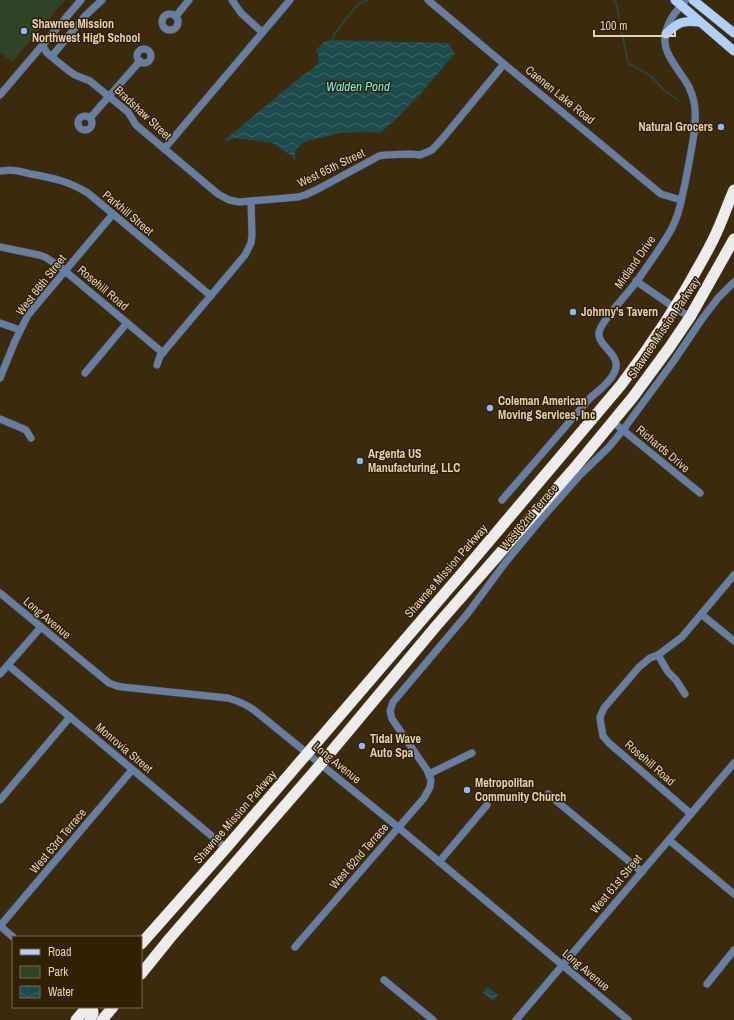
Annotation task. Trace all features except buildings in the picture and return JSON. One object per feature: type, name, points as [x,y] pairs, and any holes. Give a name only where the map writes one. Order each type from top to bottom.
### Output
[{"type":"highway","name":"Shawnee Mission Parkway","points":[[142,943],[226,848],[614,394],[639,362],[675,308],[713,239],[734,190]]},
{"type":"highway","name":"Shawnee Mission Parkway","points":[[142,973],[170,938],[613,422],[648,377],[690,317],[734,239]]},
{"type":"highway","points":[[613,422],[612,409],[614,394]]},
{"type":"highway","points":[[594,444],[595,417]]},
{"type":"highway","points":[[438,601],[435,616],[438,626]]},
{"type":"highway","points":[[420,646],[424,626],[424,616]]},
{"type":"highway","points":[[76,1020],[86,1008]]},
{"type":"highway","points":[[90,1020],[93,1013],[92,1008]]},
{"type":"highway","points":[[102,1020],[112,1008]]},
{"type":"main road","points":[[692,0],[734,32]]},
{"type":"main road","points":[[681,2],[700,22],[734,51]]},
{"type":"main road","points":[[666,34],[679,22],[688,20],[700,22]]},
{"type":"street","points":[[0,95],[81,0]]},
{"type":"street","points":[[52,56],[85,16],[102,0]]},
{"type":"street","points":[[176,16],[188,0]]},
{"type":"street","points":[[232,0],[241,13],[262,32]]},
{"type":"street","points":[[164,149],[290,0]]},
{"type":"street","name":"Caenen Lake Road","points":[[428,0],[661,194],[681,200]]},
{"type":"street","name":"Midland Drive","points":[[502,500],[590,398],[606,384],[614,374],[616,361],[613,354],[600,340],[600,328],[636,281],[672,228],[678,214],[694,135],[695,110],[689,87],[669,58],[665,49],[667,28],[681,2]]},
{"type":"street","name":"Bradshaw Street","points":[[43,46],[47,52],[75,75],[90,81],[128,112],[136,125],[218,194],[229,200],[239,202],[251,201]]},
{"type":"street","points":[[90,118],[140,61]]},
{"type":"street","name":"West 65th Street","points":[[251,201],[298,197],[305,195],[375,158],[385,155],[411,154],[427,156],[504,64]]},
{"type":"street","name":"Parkhill Street","points":[[0,171],[11,169],[56,178],[76,186],[88,193],[211,296]]},
{"type":"street","points":[[157,365],[160,356],[245,255],[251,243],[252,235],[251,201]]},
{"type":"street","name":"West 66th Street","points":[[0,378],[20,330],[28,315],[113,214]]},
{"type":"street","name":"Rosehill Road","points":[[0,247],[39,255],[59,266],[163,353]]},
{"type":"street","points":[[636,281],[690,317]]},
{"type":"street","name":"West 62nd Terrace","points":[[295,947],[398,828],[430,788],[431,780],[428,770],[392,719],[390,711],[393,702],[468,613],[505,563],[543,517],[580,475],[609,447],[623,430],[702,319],[718,298],[734,282]]},
{"type":"street","points":[[0,323],[20,330]]},
{"type":"street","points":[[85,373],[127,323]]},
{"type":"street","points":[[0,419],[26,430],[31,438]]},
{"type":"street","name":"Richards Drive","points":[[613,422],[700,494]]},
{"type":"street","points":[[685,694],[676,680],[668,672],[658,655],[682,637],[734,575]]},
{"type":"street","name":"Long Avenue","points":[[0,593],[110,683],[118,686],[221,697],[247,705],[398,828],[628,1020]]},
{"type":"street","points":[[701,614],[734,641]]},
{"type":"street","points":[[0,674],[41,627]]},
{"type":"street","name":"Rosehill Road","points":[[658,655],[650,658],[639,667],[604,708],[600,717],[603,736],[609,743],[691,814]]},
{"type":"street","name":"Monrovia Street","points":[[8,665],[226,848]]},
{"type":"street","points":[[0,800],[70,717]]},
{"type":"street","points":[[429,774],[472,753]]},
{"type":"street","name":"West 61st Street","points":[[516,1020],[734,763]]},
{"type":"street","name":"West 63rd Terrace","points":[[0,926],[132,770]]},
{"type":"street","points":[[548,794],[642,872]]},
{"type":"street","points":[[439,862],[487,805]]},
{"type":"street","points":[[669,840],[734,894]]},
{"type":"street","points":[[0,926],[12,936]]},
{"type":"street","points":[[707,984],[734,950]]},
{"type":"street","points":[[384,980],[433,1020]]},
{"type":"green space","name":"Shawnee Mission Northwest High School","points":[[0,0],[65,0],[12,62],[0,52]]},
{"type":"water","name":"Walden Pond","points":[[332,40],[448,43],[455,53],[423,91],[393,122],[380,133],[340,133],[304,142],[295,151],[294,161],[293,157],[272,143],[235,138],[225,142],[225,138],[227,138],[317,65],[319,58],[316,50],[324,42]]},
{"type":"water","points":[[488,987],[498,995],[493,1001],[483,993]]},
{"type":"waterway","points":[[332,40],[335,33],[358,4],[367,0]]},
{"type":"waterway","points":[[613,0],[616,2],[628,63],[651,76],[664,90],[678,100]]},
{"type":"place","name":"Shawnee Mission Northwest High School","points":[[24,31]]},
{"type":"place","name":"Natural Grocers","points":[[721,127]]},
{"type":"place","name":"Johnny's Tavern","points":[[573,312]]},
{"type":"place","name":"Coleman American Moving Services, Inc","points":[[490,408]]},
{"type":"place","name":"Argenta US Manufacturing, LLC","points":[[360,461]]},
{"type":"place","name":"Tidal Wave Auto Spa","points":[[362,746]]},
{"type":"place","name":"Metropolitan Community Church","points":[[467,790]]}]
